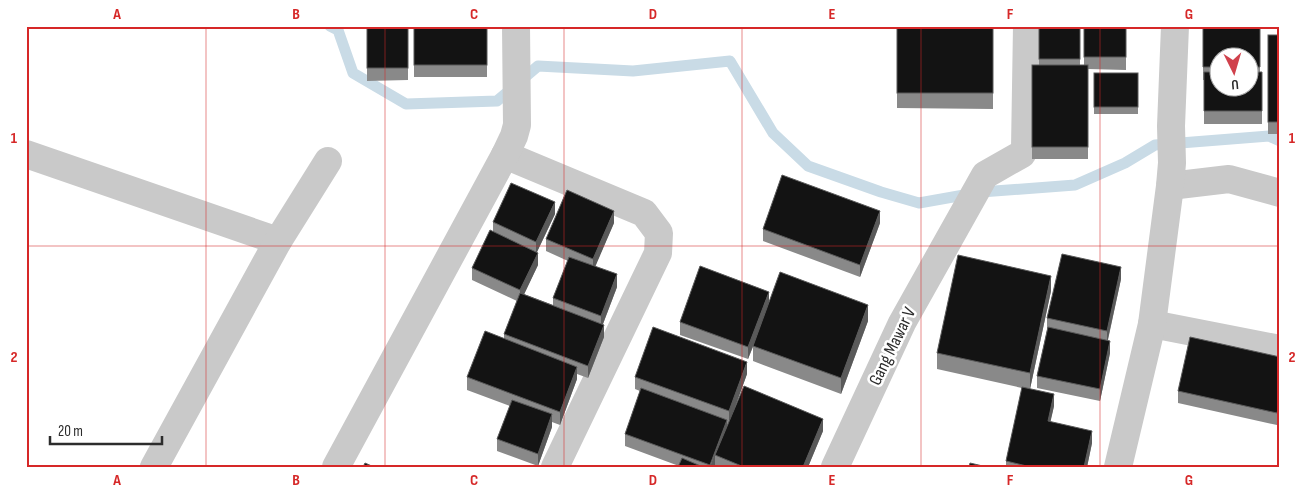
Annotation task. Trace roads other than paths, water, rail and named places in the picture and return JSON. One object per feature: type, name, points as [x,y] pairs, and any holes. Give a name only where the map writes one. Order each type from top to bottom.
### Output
[{"type":"street","points":[[336,467],[514,136],[517,125],[516,26]]},
{"type":"street","name":"Gang Mawar V","points":[[835,467],[902,322],[985,175],[1022,154],[1025,148],[1028,26]]},
{"type":"street","points":[[1118,467],[1152,324],[1171,174],[1175,26]]},
{"type":"street","points":[[26,154],[278,241]]},
{"type":"street","points":[[505,155],[644,213],[659,233],[658,253],[555,467]]},
{"type":"street","points":[[154,467],[278,241],[328,161]]},
{"type":"street","points":[[1171,174],[1229,178],[1280,193]]},
{"type":"street","points":[[1152,324],[1280,349]]},
{"type":"waterway","points":[[330,26],[338,30],[353,73],[406,104],[497,101],[538,66],[633,71],[730,61],[773,133],[808,166],[881,192],[919,203],[981,192],[1075,185],[1125,163],[1155,145],[1269,136],[1280,141]]}]
